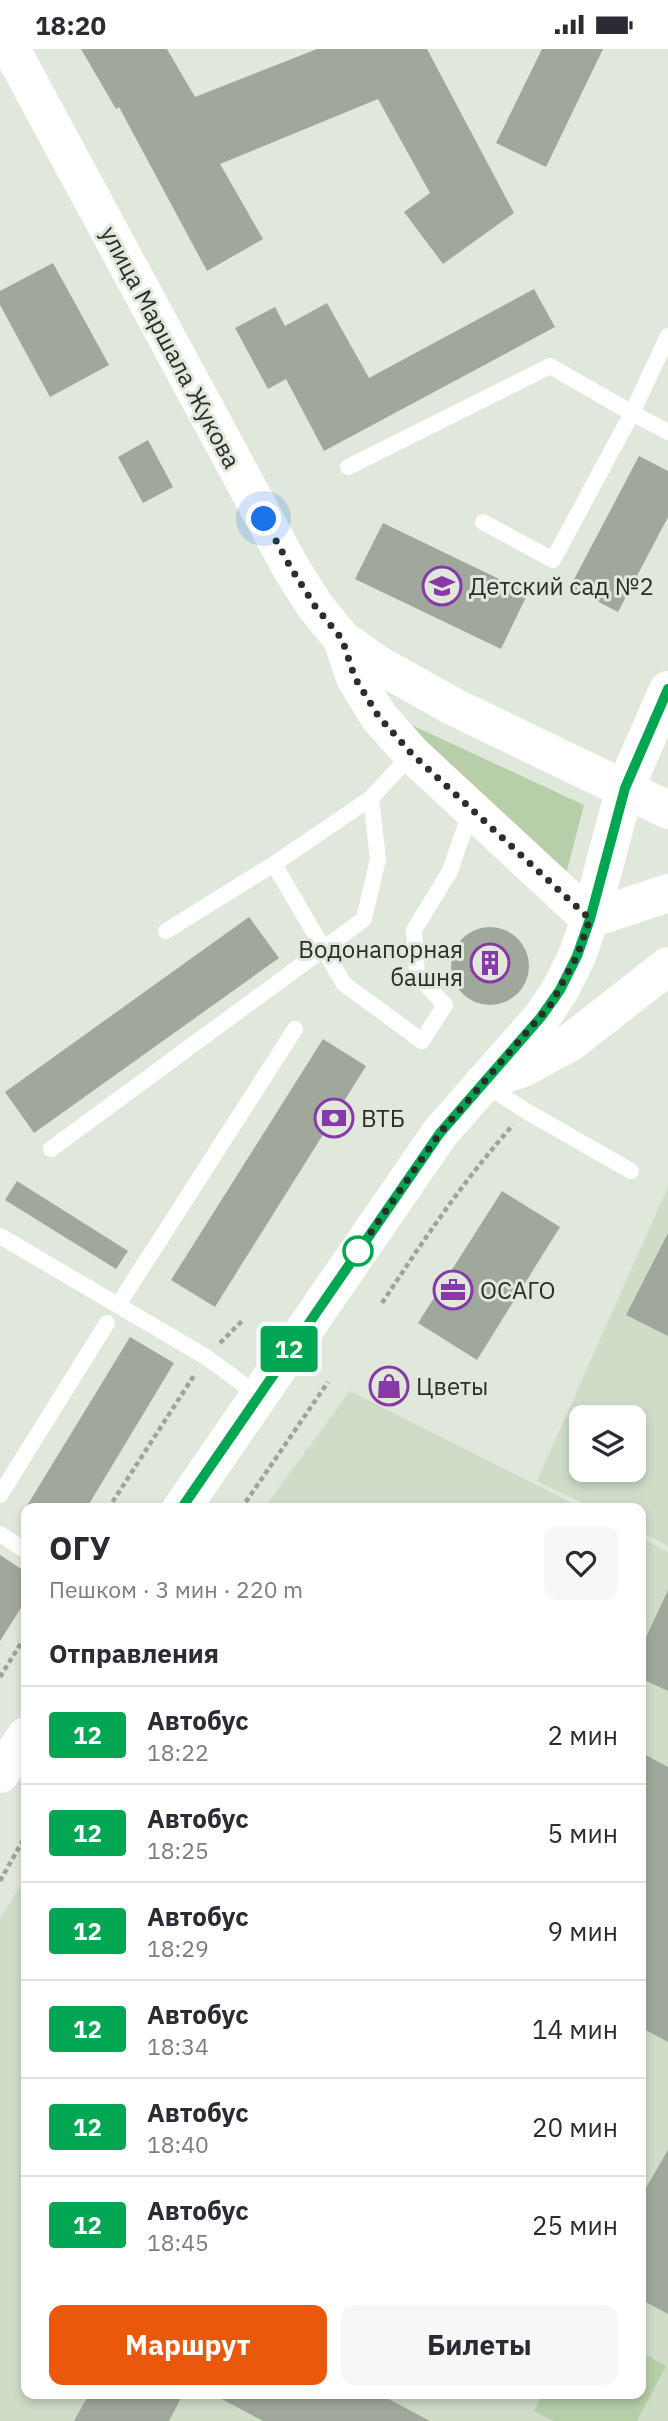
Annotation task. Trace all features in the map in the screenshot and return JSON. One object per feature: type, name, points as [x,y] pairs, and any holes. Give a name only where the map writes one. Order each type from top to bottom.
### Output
[{"type":"main road","name":"улица Маршала Жукова","points":[[19,52],[291,568],[315,606],[342,639],[374,662],[454,707],[668,810]]},
{"type":"main road","name":"улица Маршала Жукова","points":[[342,639],[355,678],[379,717],[412,754],[590,919]]},
{"type":"main road","points":[[185,1503],[440,1133],[541,1017],[560,990],[577,956],[590,919],[625,788],[668,689]]},
{"type":"main road","points":[[590,919],[668,893]]},
{"type":"main road","points":[[483,1083],[525,1067],[571,1042],[668,966]]},
{"type":"main road","points":[[0,1774],[21,1743]]},
{"type":"lane","points":[[483,523],[553,560],[632,413],[668,335]]},
{"type":"lane","points":[[348,467],[550,366],[668,432]]},
{"type":"lane","points":[[166,931],[274,864],[371,798],[412,754]]},
{"type":"lane","points":[[51,1149],[364,919],[377,859],[371,798]]},
{"type":"lane","points":[[274,864],[344,984],[422,1041],[445,1005],[417,975],[414,930],[450,871],[471,810]]},
{"type":"lane","points":[[118,1305],[295,1029]]},
{"type":"lane","points":[[483,1083],[631,1171]]},
{"type":"lane","points":[[0,1236],[206,1357],[258,1395]]},
{"type":"lane","points":[[0,1495],[107,1324]]},
{"type":"lane","points":[[0,1534],[21,1548]]},
{"type":"path","points":[[382,1303],[479,1163],[526,1111]]},
{"type":"path","points":[[112,1503],[206,1357],[242,1321]]},
{"type":"path","points":[[245,1503],[328,1382]]},
{"type":"path","points":[[0,1677],[21,1643]]},
{"type":"path","points":[[0,1881],[21,1844]]},
{"type":"shaded area","points":[[668,1187],[668,1546],[646,1535],[646,1503],[583,1503],[537,1481],[569,1409],[569,1482],[646,1482],[646,1405],[571,1405]]},
{"type":"shaded area","points":[[350,1391],[572,1503],[268,1503]]},
{"type":"shaded area","points":[[646,1541],[668,1552],[668,2421],[0,2421],[0,1919],[21,1884],[21,2399],[646,2399]]},
{"type":"green space","points":[[405,722],[584,805],[566,874]]},
{"type":"green space","points":[[646,2355],[666,2366],[637,2421],[553,2421],[534,2411],[540,2399],[646,2399]]},
{"type":"building","points":[[81,49],[167,49],[195,97],[317,49],[427,49],[514,213],[443,264],[404,212],[430,193],[378,99],[220,164],[263,239],[207,271],[119,107],[116,109]]},
{"type":"building","points":[[542,49],[603,49],[546,167],[496,143]]},
{"type":"building","points":[[53,263],[109,365],[50,397],[0,305],[0,291]]},
{"type":"building","points":[[534,289],[555,327],[324,451],[286,379],[268,389],[235,328],[275,307],[285,326],[327,303],[369,378]]},
{"type":"building","points":[[148,440],[173,487],[143,503],[118,457]]},
{"type":"building","points":[[639,456],[668,471],[668,517],[618,612],[570,587]]},
{"type":"building","name":"Детский сад №2","points":[[383,523],[528,593],[501,649],[355,579]]},
{"type":"building","points":[[249,917],[279,958],[34,1133],[5,1092]]},
{"type":"building","name":"Водонапорная башня","points":[[490,927],[505,930],[518,938],[526,951],[529,966],[526,981],[518,994],[505,1002],[490,1005],[475,1002],[462,994],[454,981],[451,966],[454,951],[462,938],[475,930]]},
{"type":"building","points":[[323,1039],[366,1066],[215,1307],[171,1280]]},
{"type":"building","points":[[17,1181],[128,1251],[116,1269],[5,1200]]},
{"type":"building","points":[[502,1191],[560,1227],[477,1360],[418,1323]]},
{"type":"building","points":[[668,1233],[668,1336],[626,1315]]},
{"type":"building","points":[[130,1337],[174,1363],[90,1503],[29,1503]]},
{"type":"building","points":[[0,1555],[21,1569],[21,1608],[0,1641]]},
{"type":"building","points":[[668,1590],[668,1691],[646,1681],[646,1637]]},
{"type":"building","points":[[646,1755],[668,1767],[668,2042],[646,2030]]},
{"type":"building","points":[[668,2150],[668,2314],[646,2302],[646,2188]]},
{"type":"building","points":[[86,2399],[180,2399],[169,2421],[74,2421]]},
{"type":"building","points":[[221,2399],[388,2399],[430,2421],[263,2421]]},
{"type":"bus line","name":"12","points":[[185,1503],[440,1133],[541,1017],[560,990],[577,956],[590,919],[625,788],[668,689]]},
{"type":"place","name":"Детский сад №2","points":[[442,586]]},
{"type":"place","name":"Водонапорная башня","points":[[490,963]]},
{"type":"place","name":"ВТБ","points":[[334,1118]]},
{"type":"place","name":"ОСАГО","points":[[453,1290]]},
{"type":"place","name":"Цветы","points":[[389,1386]]},
{"type":"route","points":[[264,519],[315,606],[342,639],[355,678],[379,717],[412,754],[590,919],[577,956],[551,1004],[440,1133],[358,1251]]}]
